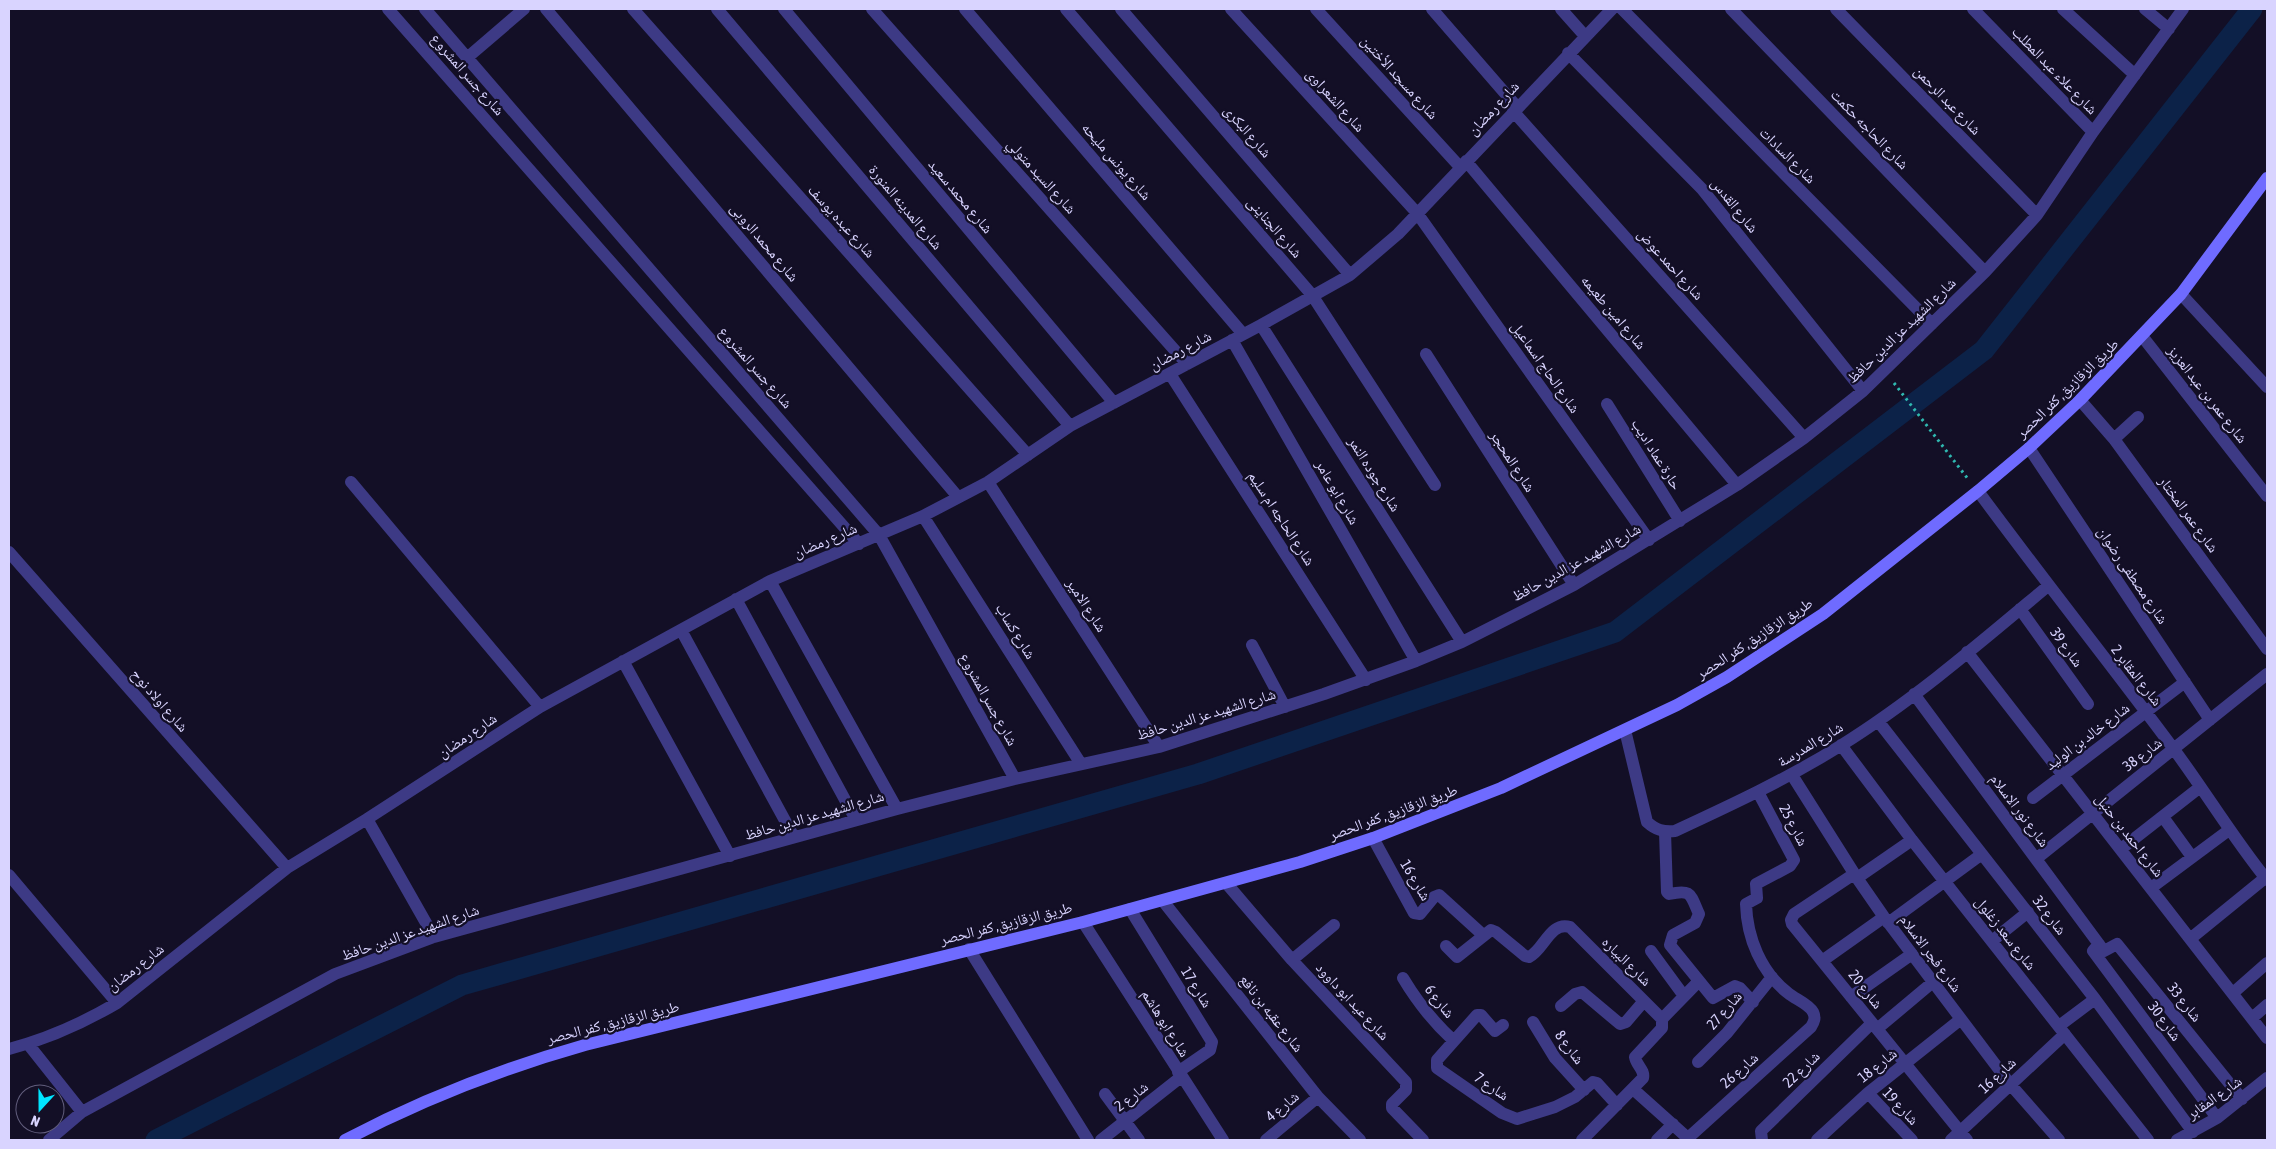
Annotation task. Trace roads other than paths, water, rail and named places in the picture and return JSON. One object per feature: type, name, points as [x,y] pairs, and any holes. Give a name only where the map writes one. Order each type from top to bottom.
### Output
[{"type":"main road","name":"طريق الزقازيق, كفر الحصر","points":[[345,1140],[436,1095],[534,1059],[1163,901],[1227,884],[1373,838],[1501,788],[1677,705],[1727,677],[1784,641],[1839,602],[2029,448],[2080,400],[2181,294],[2266,184]]},
{"type":"street","name":"شارع جسر المشروع","points":[[388,9],[859,544]]},
{"type":"street","name":"شارع جسر المشروع","points":[[425,9],[879,535],[1015,779]]},
{"type":"street","points":[[468,57],[524,9]]},
{"type":"street","name":"شارع محمد الروبى","points":[[546,9],[958,497]]},
{"type":"street","name":"شارع عبده يوسف","points":[[633,9],[1028,455]]},
{"type":"street","name":"شارع المدينه المنورة","points":[[717,9],[1070,426]]},
{"type":"street","name":"شارع محمد سعيد","points":[[784,9],[1114,403]]},
{"type":"street","name":"شارع السيد متولي","points":[[872,9],[1187,364]]},
{"type":"street","name":"شارع يونس مليحه","points":[[965,9],[1238,337]]},
{"type":"street","name":"شارع الجناينى","points":[[1066,9],[1312,295],[1434,485]]},
{"type":"street","name":"شارع البكرى","points":[[1121,9],[1350,275]]},
{"type":"street","name":"شارع الشعراوى","points":[[1230,9],[1417,213]]},
{"type":"street","name":"شارع مسجد الأختين","points":[[1316,9],[1463,164]]},
{"type":"street","name":"شارع احمد عوض","points":[[1432,9],[1515,109],[1804,438]]},
{"type":"street","points":[[1561,9],[1585,36]]},
{"type":"street","name":"شارع رمضان","points":[[9,1049],[28,1044],[86,1021],[117,1003],[287,868],[368,819],[540,707],[770,581],[923,516],[988,482],[1070,426],[1261,325],[1350,275],[1398,234],[1568,52],[1612,9]]},
{"type":"street","name":"شارع السادات","points":[[1622,9],[1932,324]]},
{"type":"street","name":"شارع الحاجه حكمت","points":[[1731,9],[1985,272]]},
{"type":"street","name":"شارع عبد الرحمن","points":[[1836,9],[2037,215]]},
{"type":"street","name":"شارع علاء عبد المطلب","points":[[1974,9],[2093,132]]},
{"type":"street","points":[[2063,9],[2135,75]]},
{"type":"street","points":[[2145,9],[2169,29]]},
{"type":"street","name":"شارع الشهيد عز الدين حافظ","points":[[49,1140],[82,1112],[335,974],[434,937],[896,809],[1015,779],[1159,747],[1366,680],[1416,661],[1462,642],[1574,585],[1737,485],[1804,438],[1863,391],[1985,272],[2037,215],[2093,132],[2184,9]]},
{"type":"street","name":"شارع القدس","points":[[1568,52],[1702,189],[1863,391]]},
{"type":"street","name":"شارع امين طعيمه","points":[[1463,164],[1737,485]]},
{"type":"street","name":"شارع الحاج اسماعيل","points":[[1417,213],[1649,540]]},
{"type":"street","points":[[2181,294],[2267,387]]},
{"type":"street","name":"شارع جوده النمر","points":[[1261,325],[1462,642]]},
{"type":"street","name":"شارع عمر بن عبد العزيز","points":[[2142,336],[2267,494]]},
{"type":"street","name":"شارع ابو عامر","points":[[1238,337],[1416,661]]},
{"type":"street","name":"شارع المحجر","points":[[1426,354],[1574,585]]},
{"type":"street","name":"شارع الحاجه ام سليم","points":[[1170,374],[1366,680]]},
{"type":"street","name":"شارع عمر المختار","points":[[2080,400],[2114,439],[2267,648]]},
{"type":"street","name":"حارة عماد اديب","points":[[1607,404],[1680,521]]},
{"type":"street","points":[[2114,439],[2138,417]]},
{"type":"street","name":"شارع مصطفى رضوان","points":[[2029,448],[2210,720]]},
{"type":"street","points":[[351,482],[540,707]]},
{"type":"street","name":"شارع الامير","points":[[988,482],[1159,747]]},
{"type":"street","name":"شارع المقابر 2","points":[[1978,491],[2048,586],[2174,749],[2199,788],[2266,879]]},
{"type":"street","name":"شارع كساب","points":[[923,516],[1081,764]]},
{"type":"street","name":"شارع اولاد نوح","points":[[9,552],[287,868]]},
{"type":"street","points":[[770,581],[896,809]]},
{"type":"street","name":"شارع المدرسة","points":[[1665,832],[1675,831],[1758,792],[1792,775],[1841,745],[1878,721],[1914,694],[2048,586]]},
{"type":"street","points":[[736,599],[856,820]]},
{"type":"street","name":"شارع 39","points":[[2020,610],[2088,704]]},
{"type":"street","points":[[681,630],[794,837]]},
{"type":"street","points":[[1252,645],[1285,706]]},
{"type":"street","name":"شارع احمد بن حنبل","points":[[1967,652],[2267,1038]]},
{"type":"street","points":[[624,661],[730,856]]},
{"type":"street","name":"شارع 38","points":[[2036,859],[2267,674]]},
{"type":"street","name":"شارع خالد بن الوليد","points":[[2033,798],[2185,682]]},
{"type":"street","name":"شارع نور الاسلام","points":[[1914,694],[2099,944]]},
{"type":"street","name":"شارع 32","points":[[1878,721],[2095,999],[2193,1132]]},
{"type":"street","points":[[1625,730],[1647,822],[1655,829],[1665,832],[1667,892],[1669,894],[1686,891],[1690,893],[1699,914],[1695,923],[1673,935],[1670,944],[1713,998],[1735,986],[1740,988],[1753,1002]]},
{"type":"street","name":"شارع سعد زغلول","points":[[1841,745],[1912,840],[2148,1140]]},
{"type":"street","name":"شارع فجر الاسلام","points":[[1792,775],[1855,876],[1886,920],[2010,1084],[2056,1139]]},
{"type":"street","points":[[2121,850],[2199,788]]},
{"type":"street","name":"شارع 25","points":[[1758,792],[1794,860],[1790,866],[1757,883],[1755,887],[1758,898],[1746,904],[1752,940],[1758,956],[1772,977],[1783,989],[1814,1013],[1815,1020],[1812,1027]]},
{"type":"street","points":[[2163,817],[2192,857]]},
{"type":"street","points":[[368,819],[434,937]]},
{"type":"street","points":[[2151,888],[2229,830]]},
{"type":"street","name":"شارع 16","points":[[1373,838],[1414,913],[1420,914],[1434,897],[1439,895],[1483,935]]},
{"type":"street","points":[[1855,876],[1912,840]]},
{"type":"street","points":[[1822,961],[1982,854]]},
{"type":"street","points":[[9,875],[117,1003]]},
{"type":"street","name":"شارع 20","points":[[1855,876],[1791,917],[1792,924],[1905,1064],[1959,1137]]},
{"type":"street","points":[[2190,939],[2266,879]]},
{"type":"street","name":"شارع عيد ابو داوود","points":[[1227,884],[1292,960],[1406,1082],[1406,1090],[1392,1104],[1392,1108],[1423,1140]]},
{"type":"street","name":"شارع عقبه بن نافع","points":[[1163,901],[1318,1098],[1353,1138]]},
{"type":"street","name":"شارع 17","points":[[1130,909],[1212,1042],[1208,1052],[1180,1074]]},
{"type":"street","points":[[1992,942],[2028,912]]},
{"type":"street","name":"شارع ابو هاشم","points":[[1083,922],[1223,1140]]},
{"type":"street","points":[[1292,960],[1334,925]]},
{"type":"street","name":"شارع البياره","points":[[1483,935],[1488,931],[1494,931],[1525,956],[1529,957],[1535,953],[1556,928],[1565,925],[1570,927],[1662,1019]]},
{"type":"street","points":[[1446,946],[1457,957],[1483,935]]},
{"type":"street","name":"شارع 33","points":[[2099,944],[2105,951],[2117,944],[2242,1099]]},
{"type":"street","name":"شارع 30","points":[[2099,944],[2092,952],[2217,1118]]},
{"type":"street","points":[[969,949],[1088,1140]]},
{"type":"street","points":[[1651,951],[1684,996]]},
{"type":"street","points":[[1851,997],[1912,954]]},
{"type":"street","points":[[2233,993],[2267,963]]},
{"type":"street","name":"شارع 27","points":[[1698,1062],[1727,1033],[1772,977]]},
{"type":"street","name":"شارع 6","points":[[1403,978],[1417,1002],[1434,1023],[1454,1041]]},
{"type":"street","points":[[1582,1140],[1644,1076],[1636,1061],[1636,1055],[1660,1031],[1663,1023],[1662,1019],[1699,980]]},
{"type":"street","points":[[1875,1026],[1933,982]]},
{"type":"street","points":[[1562,1006],[1575,994],[1582,992],[1620,1024],[1626,1022],[1644,1001]]},
{"type":"street","name":"شارع 16","points":[[1959,1137],[2062,1030],[2095,999]]},
{"type":"street","points":[[2252,1018],[2267,1005]]},
{"type":"street","name":"شارع 7","points":[[1503,1025],[1494,1030],[1478,1015],[1437,1060],[1437,1068],[1509,1117],[1525,1118],[1540,1111],[1556,1107],[1584,1090]]},
{"type":"street","name":"شارع 18","points":[[1817,1140],[1868,1093],[1961,1019]]},
{"type":"street","name":"شارع 8","points":[[1533,1022],[1555,1058],[1584,1090]]},
{"type":"street","name":"شارع 22","points":[[1762,1140],[1761,1131],[1875,1026]]},
{"type":"street","name":"شارع 26","points":[[1689,1139],[1812,1027]]},
{"type":"street","points":[[28,1044],[82,1112]]},
{"type":"street","name":"شارع 2","points":[[1108,1138],[1180,1074]]},
{"type":"street","name":"شارع المقابر","points":[[2177,1140],[2217,1118],[2267,1078]]},
{"type":"street","points":[[1584,1090],[1591,1083],[1597,1083],[1617,1106]]},
{"type":"street","points":[[1633,1089],[1689,1139]]},
{"type":"street","name":"شارع 19","points":[[1868,1093],[1912,1140]]},
{"type":"street","points":[[1105,1094],[1139,1140]]},
{"type":"street","name":"شارع 4","points":[[1266,1140],[1318,1098]]},
{"type":"street","points":[[1657,1140],[1672,1124]]},
{"type":"waterway","points":[[156,1140],[462,985],[1198,774],[1615,632],[1984,350],[2252,9]]}]
